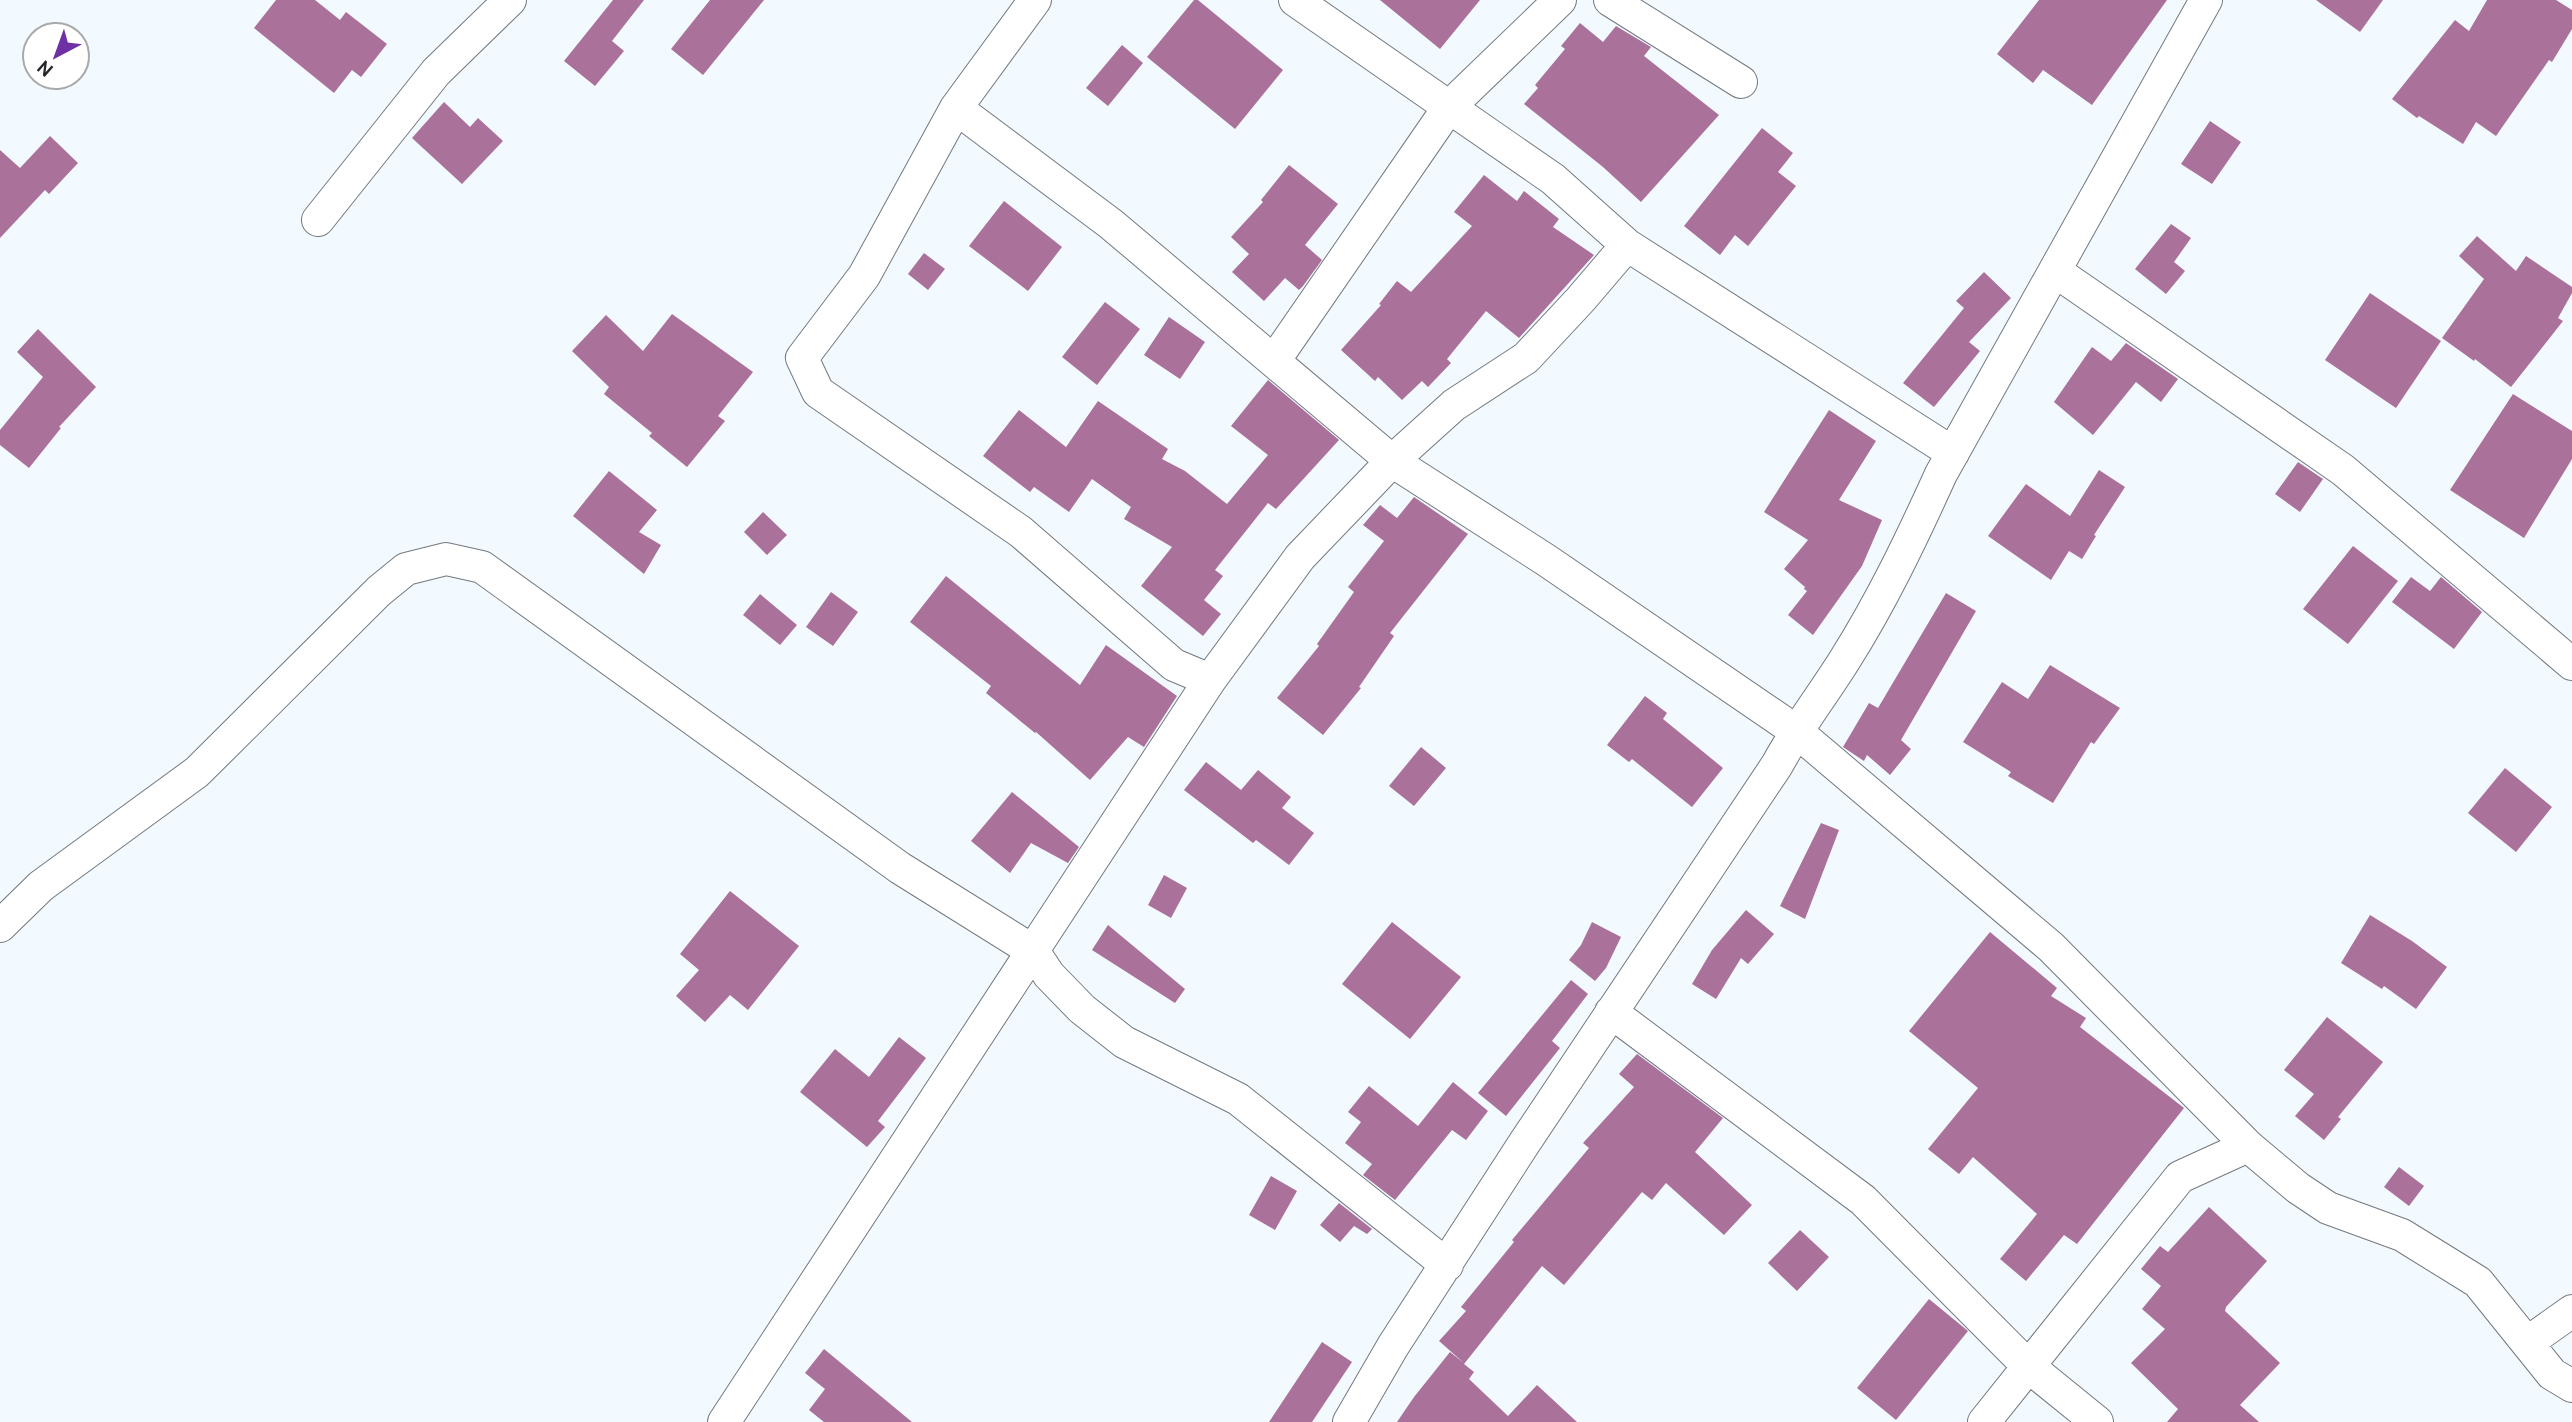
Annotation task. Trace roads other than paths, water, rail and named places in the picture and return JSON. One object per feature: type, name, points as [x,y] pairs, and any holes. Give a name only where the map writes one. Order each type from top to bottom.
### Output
[{"type":"street","points":[[318,220],[436,72],[510,0]]},
{"type":"street","points":[[1035,0],[956,108],[864,276],[802,358],[818,392],[1021,531],[1174,665],[1210,680]]},
{"type":"street","points":[[1295,0],[1553,179],[1627,245],[1953,453]]},
{"type":"street","points":[[1274,361],[1449,107],[1560,0]]},
{"type":"street","points":[[1610,0],[1741,82]]},
{"type":"street","points":[[1349,1422],[1393,1346],[1845,660],[1905,554],[1953,453],[2200,2]]},
{"type":"street","points":[[956,108],[1111,224],[1392,461],[1546,559],[1796,732],[2050,947],[2248,1146],[2298,1188],[2328,1208],[2402,1235],[2478,1282],[2552,1374],[2572,1386]]},
{"type":"street","points":[[724,1422],[1210,680],[1300,557],[1392,461],[1454,405],[1526,358],[1627,245]]},
{"type":"street","points":[[2055,271],[2343,470],[2572,664]]},
{"type":"street","points":[[0,926],[41,886],[197,772],[379,591],[406,569],[446,559],[482,567],[900,868],[1033,951],[1049,975],[1082,1009],[1124,1042],[1238,1099],[1447,1265]]},
{"type":"street","points":[[1611,1012],[1863,1200],[2028,1366],[2097,1422]]},
{"type":"street","points":[[1984,1422],[2180,1177],[2248,1146]]},
{"type":"street","points":[[2527,1343],[2572,1311]]}]
